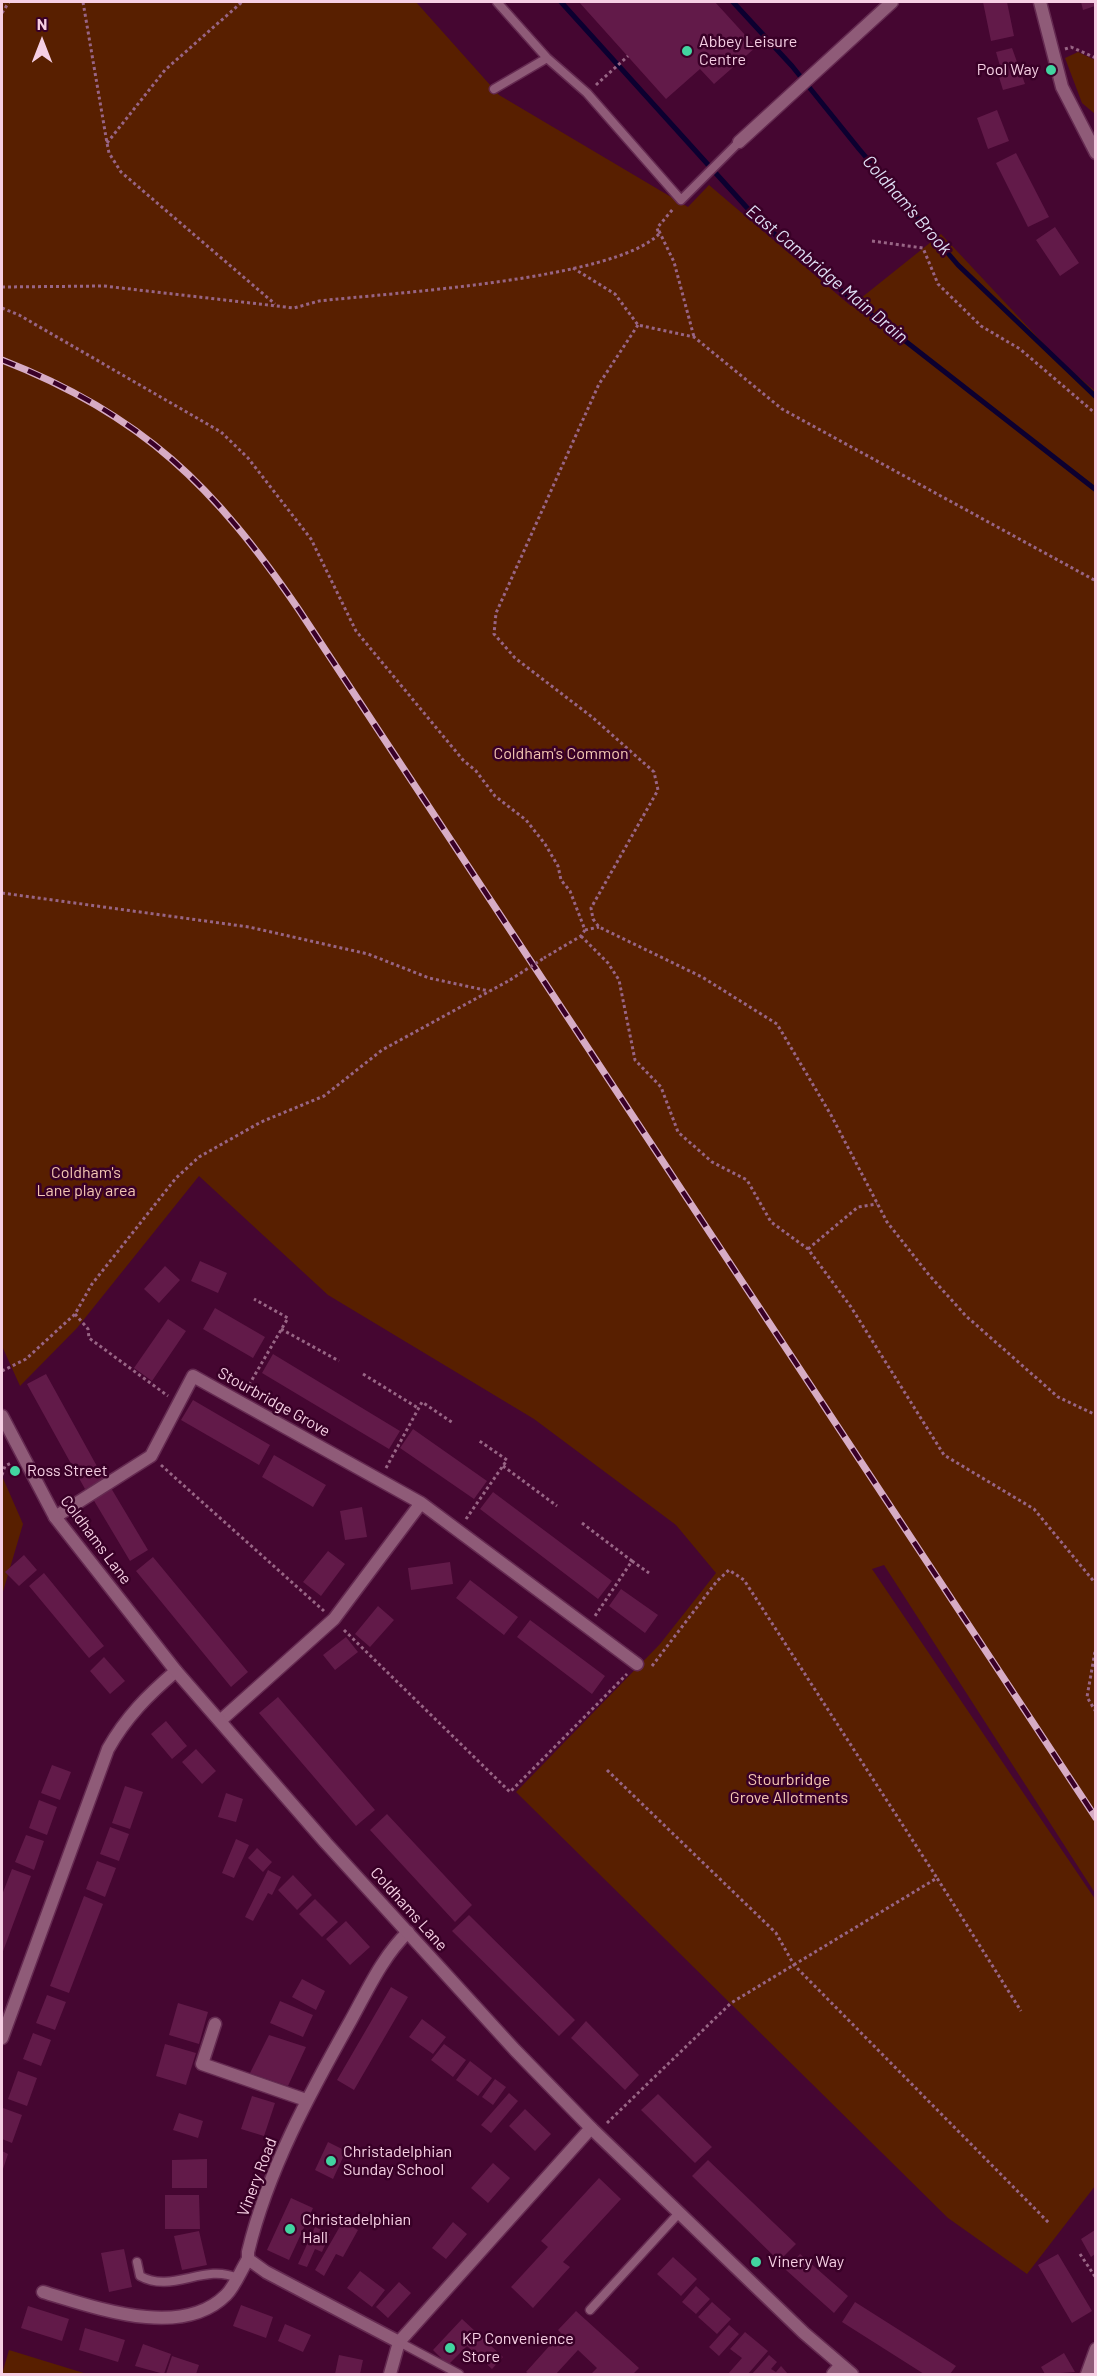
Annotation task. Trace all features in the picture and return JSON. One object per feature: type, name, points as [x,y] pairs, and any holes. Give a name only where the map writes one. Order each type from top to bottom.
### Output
[{"type":"street","points":[[739,142],[892,2]]},
{"type":"street","points":[[1040,2],[1062,87],[1092,139],[1095,153]]},
{"type":"street","name":"Stourbridge Grove","points":[[55,1517],[151,1456],[193,1376],[422,1503],[637,1664]]},
{"type":"street","name":"Coldhams Lane","points":[[2,1416],[55,1517],[176,1671],[220,1721],[408,1932],[594,2130],[837,2370],[852,2374]]},
{"type":"street","points":[[220,1721],[334,1619],[422,1503]]},
{"type":"street","points":[[2,2038],[108,1749],[123,1724],[141,1702],[176,1671]]},
{"type":"street","name":"Vinery Road","points":[[43,2292],[122,2316],[181,2315],[197,2311],[226,2295],[248,2259],[250,2241],[277,2165],[306,2100],[384,1961],[408,1932]]},
{"type":"street","points":[[215,2024],[202,2064],[306,2100]]},
{"type":"street","points":[[390,2374],[399,2342],[594,2130]]},
{"type":"street","points":[[248,2259],[266,2272],[399,2342]]},
{"type":"street","points":[[1087,2374],[1095,2349]]},
{"type":"lane","points":[[497,2],[547,58],[587,93],[681,200],[739,142]]},
{"type":"lane","points":[[494,88],[547,58]]},
{"type":"lane","points":[[590,2310],[679,2213]]},
{"type":"lane","points":[[137,2262],[140,2276],[150,2282],[163,2283],[214,2272],[237,2278]]},
{"type":"lane","points":[[399,2342],[459,2374]]},
{"type":"path","points":[[2,13],[9,2]]},
{"type":"path","points":[[83,2],[109,153],[121,172],[276,304]]},
{"type":"path","points":[[107,143],[165,70],[242,2]]},
{"type":"path","points":[[1052,52],[1071,47],[1095,58]]},
{"type":"path","points":[[609,73],[628,56]]},
{"type":"path","points":[[657,228],[681,200]]},
{"type":"path","points":[[2,287],[104,286],[200,298],[276,304],[294,308],[319,301],[534,277],[634,251],[659,234],[657,228]]},
{"type":"path","points":[[657,228],[674,262],[694,337]]},
{"type":"path","points":[[872,241],[923,248],[938,284],[974,319],[1020,349],[1095,414]]},
{"type":"path","points":[[573,268],[615,294],[638,325],[694,337],[782,409],[1095,581]]},
{"type":"path","points":[[2,308],[19,315],[221,432],[248,458],[311,539],[356,631],[495,796],[526,820],[545,844],[558,866],[561,880],[570,891],[585,930]]},
{"type":"path","points":[[638,325],[599,384],[496,613],[494,634],[515,658],[592,717],[654,772],[658,790],[591,908],[593,919],[599,927],[702,977],[777,1024],[825,1106],[887,1222],[966,1316],[1058,1396],[1095,1415]]},
{"type":"path","points":[[2,893],[249,927],[368,954],[429,978],[491,992]]},
{"type":"path","points":[[2,1371],[26,1359],[75,1314],[92,1284],[106,1266],[176,1178],[199,1157],[261,1122],[324,1096],[382,1050],[491,992],[581,936],[585,930],[599,927]]},
{"type":"path","points":[[581,936],[608,963],[619,980],[635,1060],[661,1087],[678,1132],[712,1162],[747,1180],[771,1222],[808,1249],[851,1307],[944,1455],[1034,1509],[1095,1583],[1095,1590]]},
{"type":"path","points":[[808,1249],[858,1207],[877,1204]]},
{"type":"path","points":[[240,1402],[288,1318],[254,1299]]},
{"type":"path","points":[[75,1314],[88,1329],[89,1338],[179,1404]]},
{"type":"path","points":[[281,1329],[339,1361]]},
{"type":"path","points":[[363,1374],[418,1408]]},
{"type":"path","points":[[380,1480],[422,1402],[453,1423]]},
{"type":"path","points":[[458,1531],[507,1460],[478,1440]]},
{"type":"path","points":[[151,1456],[334,1619],[510,1792],[637,1664]]},
{"type":"path","points":[[503,1466],[557,1506]]},
{"type":"path","points":[[582,1522],[649,1573]]},
{"type":"path","points":[[588,1628],[632,1561]]},
{"type":"path","points":[[646,1674],[717,1581],[729,1570],[744,1580],[1021,2011]]},
{"type":"path","points":[[1095,1646],[1087,1697],[1095,1712]]},
{"type":"path","points":[[607,1770],[776,1933],[794,1965],[1050,2224]]},
{"type":"path","points":[[594,2130],[731,2003],[937,1878]]},
{"type":"path","points":[[1080,2254],[1095,2278]]},
{"type":"green space","name":"Coldham's Common","points":[[2,2],[416,2],[499,95],[688,207],[709,185],[851,306],[941,234],[1057,358],[1095,391],[1095,1893],[884,1565],[872,1569],[1095,1899],[1095,2186],[1027,2274],[948,2218],[516,1792],[660,1644],[716,1573],[676,1525],[534,1419],[328,1295],[199,1176],[77,1328],[20,1386],[2,1346]]},
{"type":"green space","points":[[1078,52],[1095,60],[1095,114],[1082,103],[1065,58]]},
{"type":"green space","points":[[2,1476],[23,1524],[2,1595]]},
{"type":"green space","points":[[9,2350],[87,2374],[2,2374]]},
{"type":"building","name":"Abbey Leisure Centre","points":[[579,2],[715,2],[756,47],[714,84],[700,69],[666,99]]},
{"type":"building","points":[[983,2],[1007,2],[1014,36],[991,41]]},
{"type":"building","points":[[1081,2],[1095,2],[1095,6],[1083,10]]},
{"type":"building","points":[[1012,48],[1025,84],[1003,90],[998,74],[1002,73],[996,52]]},
{"type":"building","points":[[997,110],[1009,141],[988,149],[977,118]]},
{"type":"building","points":[[1016,153],[1049,217],[1028,227],[996,163]]},
{"type":"building","points":[[1055,227],[1079,263],[1060,276],[1036,240]]},
{"type":"building","points":[[200,1261],[227,1273],[218,1293],[191,1281]]},
{"type":"building","points":[[165,1266],[180,1280],[159,1303],[144,1289]]},
{"type":"building","points":[[215,1308],[265,1337],[253,1358],[203,1329]]},
{"type":"building","points":[[168,1319],[186,1331],[152,1381],[134,1368]]},
{"type":"building","points":[[273,1354],[400,1431],[389,1449],[262,1373]]},
{"type":"building","points":[[46,1374],[104,1479],[85,1489],[27,1384]]},
{"type":"building","points":[[193,1400],[270,1445],[259,1465],[181,1420]]},
{"type":"building","points":[[413,1429],[487,1481],[474,1499],[400,1448]]},
{"type":"building","points":[[274,1455],[326,1485],[313,1507],[262,1477]]},
{"type":"building","points":[[111,1488],[148,1550],[130,1561],[93,1499]]},
{"type":"building","points":[[493,1492],[612,1581],[598,1599],[480,1509]]},
{"type":"building","points":[[362,1507],[367,1537],[345,1540],[340,1511]]},
{"type":"building","points":[[328,1551],[345,1564],[321,1596],[303,1582]]},
{"type":"building","points":[[24,1555],[37,1570],[19,1586],[5,1572]]},
{"type":"building","points":[[153,1557],[248,1672],[231,1687],[136,1571]]},
{"type":"building","points":[[450,1562],[453,1584],[411,1590],[408,1568]]},
{"type":"building","points":[[44,1573],[104,1646],[89,1658],[29,1586]]},
{"type":"building","points":[[470,1580],[518,1617],[504,1635],[456,1598]]},
{"type":"building","points":[[621,1589],[658,1615],[645,1633],[609,1606]]},
{"type":"building","points":[[378,1606],[394,1620],[370,1647],[355,1634]]},
{"type":"building","points":[[530,1620],[605,1676],[592,1694],[517,1637]]},
{"type":"building","points":[[346,1637],[358,1652],[335,1670],[323,1655]]},
{"type":"building","points":[[104,1657],[125,1681],[110,1694],[90,1671]]},
{"type":"building","points":[[278,1697],[375,1810],[356,1826],[259,1713]]},
{"type":"building","points":[[166,1721],[187,1746],[172,1759],[151,1734]]},
{"type":"building","points":[[196,1749],[216,1771],[202,1784],[182,1762]]},
{"type":"building","points":[[52,1765],[71,1772],[60,1800],[41,1793]]},
{"type":"building","points":[[125,1786],[143,1792],[130,1829],[112,1823]]},
{"type":"building","points":[[226,1793],[243,1799],[236,1822],[218,1817]]},
{"type":"building","points":[[39,1800],[57,1807],[47,1835],[29,1828]]},
{"type":"building","points":[[387,1814],[472,1905],[455,1922],[370,1830]]},
{"type":"building","points":[[110,1827],[129,1834],[119,1861],[100,1854]]},
{"type":"building","points":[[26,1835],[44,1841],[34,1870],[15,1862]]},
{"type":"building","points":[[236,1839],[249,1845],[234,1878],[222,1873]]},
{"type":"building","points":[[257,1848],[272,1862],[263,1872],[248,1858]]},
{"type":"building","points":[[97,1861],[116,1868],[105,1897],[86,1889]]},
{"type":"building","points":[[12,1869],[31,1876],[2,1954],[2,1895]]},
{"type":"building","points":[[268,1870],[281,1877],[272,1895],[268,1893],[253,1921],[245,1917]]},
{"type":"building","points":[[293,1875],[312,1895],[297,1910],[278,1890]]},
{"type":"building","points":[[84,1896],[103,1904],[69,1993],[50,1986]]},
{"type":"building","points":[[315,1899],[338,1922],[322,1937],[299,1914]]},
{"type":"building","points":[[469,1915],[575,2020],[559,2036],[452,1931]]},
{"type":"building","points":[[346,1921],[370,1947],[350,1965],[326,1939]]},
{"type":"building","points":[[302,1979],[325,1991],[316,2010],[292,1997]]},
{"type":"building","points":[[391,1987],[408,1997],[354,2090],[337,2080]]},
{"type":"building","points":[[47,1995],[66,2002],[55,2030],[36,2023]]},
{"type":"building","points":[[280,2001],[313,2015],[303,2037],[270,2023]]},
{"type":"building","points":[[178,2003],[208,2012],[199,2044],[169,2035]]},
{"type":"building","points":[[422,2019],[446,2037],[433,2054],[409,2037]]},
{"type":"building","points":[[586,2021],[639,2075],[625,2090],[571,2038]]},
{"type":"building","points":[[33,2033],[51,2040],[41,2066],[23,2059]]},
{"type":"building","points":[[269,2035],[306,2047],[288,2086],[250,2073]]},
{"type":"building","points":[[165,2044],[196,2053],[186,2085],[156,2076]]},
{"type":"building","points":[[444,2044],[466,2060],[453,2077],[431,2060]]},
{"type":"building","points":[[470,2061],[492,2078],[478,2096],[456,2080]]},
{"type":"building","points":[[18,2071],[37,2078],[27,2106],[8,2099]]},
{"type":"building","points":[[495,2079],[506,2087],[493,2105],[482,2097]]},
{"type":"building","points":[[509,2093],[518,2101],[491,2133],[481,2125]]},
{"type":"building","points":[[658,2094],[712,2147],[695,2163],[641,2110]]},
{"type":"building","points":[[252,2096],[275,2103],[264,2136],[241,2129]]},
{"type":"building","points":[[3,2108],[22,2115],[12,2143],[2,2139]]},
{"type":"building","points":[[525,2109],[551,2134],[535,2151],[509,2126]]},
{"type":"building","points":[[179,2113],[203,2121],[198,2138],[173,2130]]},
{"type":"building","name":"Christadelphian Sunday School","points":[[328,2142],[346,2151],[333,2179],[315,2170]]},
{"type":"building","points":[[2,2151],[8,2154],[2,2172]]},
{"type":"building","points":[[207,2159],[207,2188],[172,2188],[172,2160]]},
{"type":"building","points":[[708,2160],[796,2244],[779,2261],[692,2176]]},
{"type":"building","points":[[493,2163],[510,2178],[488,2203],[471,2188]]},
{"type":"building","points":[[599,2178],[621,2199],[563,2262],[570,2267],[533,2308],[511,2287],[548,2247],[541,2241]]},
{"type":"building","points":[[165,2195],[199,2195],[200,2229],[165,2229]]},
{"type":"building","name":"Christadelphian Hall","points":[[291,2198],[313,2208],[289,2260],[267,2250]]},
{"type":"building","points":[[343,2221],[358,2230],[343,2257],[336,2254],[324,2276],[315,2270]]},
{"type":"building","points":[[453,2222],[467,2234],[446,2259],[432,2248]]},
{"type":"building","points":[[315,2227],[330,2234],[322,2252],[315,2249],[307,2267],[298,2264]]},
{"type":"building","points":[[1095,2230],[1095,2254],[1091,2257],[1081,2239]]},
{"type":"building","points":[[199,2231],[207,2265],[182,2270],[174,2236]]},
{"type":"building","points":[[124,2249],[132,2287],[109,2292],[101,2253]]},
{"type":"building","points":[[800,2254],[848,2296],[834,2313],[786,2270]]},
{"type":"building","points":[[1058,2254],[1092,2311],[1072,2323],[1038,2265]]},
{"type":"building","points":[[673,2257],[697,2279],[681,2296],[657,2274]]},
{"type":"building","points":[[360,2271],[385,2290],[372,2307],[347,2288]]},
{"type":"building","points":[[399,2282],[411,2293],[388,2318],[376,2307]]},
{"type":"building","points":[[696,2286],[710,2299],[696,2314],[682,2302]]},
{"type":"building","points":[[712,2302],[731,2319],[717,2334],[698,2317]]},
{"type":"building","points":[[855,2302],[956,2366],[950,2374],[924,2374],[842,2322]]},
{"type":"building","points":[[241,2305],[273,2317],[266,2338],[233,2326]]},
{"type":"building","points":[[28,2306],[69,2319],[62,2341],[21,2328]]},
{"type":"building","points":[[576,2311],[639,2368],[633,2374],[591,2374],[597,2368],[578,2350],[556,2374],[526,2372],[561,2333],[558,2330]]},
{"type":"building","points":[[462,2319],[503,2357],[492,2369],[467,2346],[448,2365],[433,2350]]},
{"type":"building","points":[[285,2324],[311,2335],[303,2352],[278,2341]]},
{"type":"building","points":[[729,2325],[739,2334],[719,2356],[709,2347]]},
{"type":"building","points":[[85,2328],[125,2340],[118,2362],[79,2350]]},
{"type":"building","points":[[745,2332],[768,2351],[748,2374],[728,2374],[742,2358],[730,2349]]},
{"type":"building","points":[[143,2344],[171,2354],[164,2374],[135,2366]]},
{"type":"building","points":[[1064,2353],[1075,2372],[1045,2374],[1041,2367]]},
{"type":"building","points":[[339,2355],[363,2360],[360,2374],[335,2374]]},
{"type":"building","points":[[769,2355],[777,2362],[771,2369],[776,2372],[781,2366],[788,2374],[752,2374]]},
{"type":"building","points":[[172,2356],[199,2365],[196,2374],[166,2374]]},
{"type":"waterway","name":"East Cambridge Main Drain","points":[[561,2],[759,221],[854,301],[1096,490]]},
{"type":"waterway","name":"Coldham's Brook","points":[[733,2],[792,66],[958,265],[1096,397]]},
{"type":"railway","points":[[2,360],[52,381],[96,405],[136,431],[205,491],[268,566],[1096,1818]]},
{"type":"place","name":"Abbey Leisure Centre","points":[[687,51]]},
{"type":"place","name":"Pool Way","points":[[1051,70]]},
{"type":"place","name":"Ross Street","points":[[15,1471]]},
{"type":"place","name":"Christadelphian Sunday School","points":[[331,2161]]},
{"type":"place","name":"Christadelphian Hall","points":[[290,2229]]},
{"type":"place","name":"Vinery Way","points":[[756,2262]]},
{"type":"place","name":"KP Convenience Store","points":[[450,2348]]},
{"type":"park label","name":"Coldham's Lane play area","points":[[86,1182]]},
{"type":"park label","name":"Stourbridge Grove Allotments","points":[[789,1789]]}]
